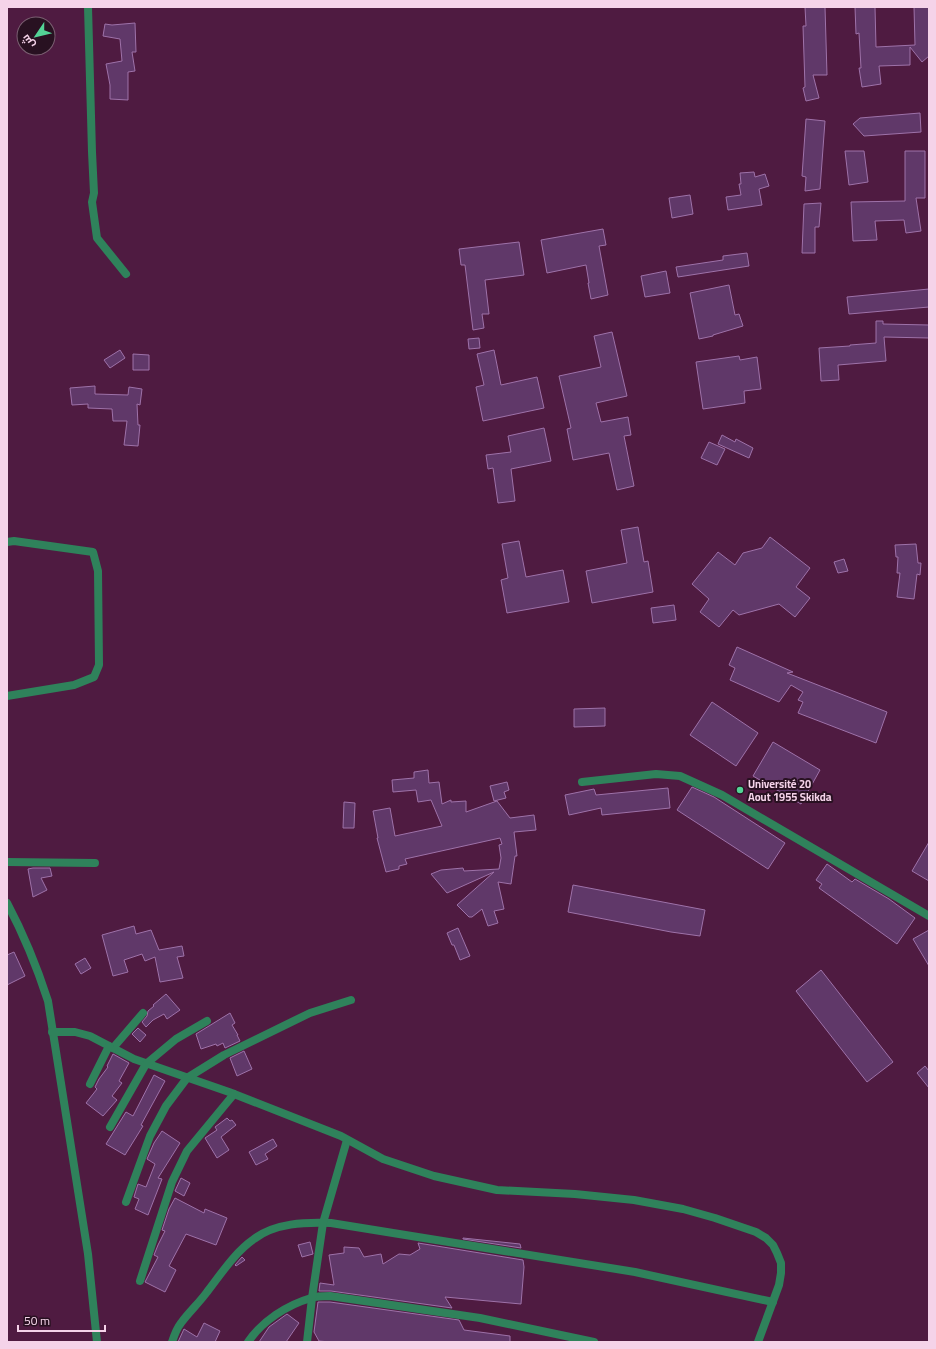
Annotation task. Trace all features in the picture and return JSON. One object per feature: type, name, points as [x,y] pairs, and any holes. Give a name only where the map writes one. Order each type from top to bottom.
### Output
[{"type":"street","points":[[88,7],[94,193],[92,202],[97,238],[126,274]]},
{"type":"street","points":[[7,542],[14,541],[93,552],[98,571],[99,665],[94,676],[74,685],[7,696]]},
{"type":"street","points":[[582,782],[656,774],[680,776],[722,795],[929,916]]},
{"type":"street","points":[[7,862],[95,862]]},
{"type":"street","points":[[7,903],[37,966],[48,1001],[88,1254],[97,1342]]},
{"type":"street","points":[[126,1202],[150,1136],[166,1106],[187,1078],[224,1055],[310,1013],[351,1000]]},
{"type":"street","points":[[90,1084],[111,1047],[143,1013]]},
{"type":"street","points":[[110,1127],[146,1064],[176,1039],[207,1021]]},
{"type":"street","points":[[52,1032],[75,1032],[90,1036],[146,1064],[234,1094],[348,1140],[383,1159],[441,1178],[497,1190],[575,1194],[634,1200],[683,1209],[756,1232],[766,1238],[772,1245],[781,1263],[779,1285],[758,1342]]},
{"type":"street","points":[[140,1281],[172,1182],[187,1151],[234,1094]]},
{"type":"street","points":[[307,1342],[323,1223],[348,1140]]},
{"type":"street","points":[[172,1342],[180,1324],[233,1259],[253,1239],[267,1231],[284,1226],[313,1222],[331,1223],[635,1272],[773,1302]]},
{"type":"street","points":[[248,1342],[255,1332],[282,1311],[312,1298],[330,1296],[480,1318],[594,1342]]},
{"type":"building","points":[[805,7],[825,7],[827,75],[813,75],[819,98],[806,101],[803,88],[805,87],[803,26],[806,26]]},
{"type":"building","points":[[855,7],[875,7],[876,47],[915,45],[914,7],[929,7],[929,56],[922,62],[910,47],[910,65],[879,66],[881,84],[862,87],[859,68],[861,68],[859,33],[856,34]]},
{"type":"building","points":[[135,23],[136,52],[132,52],[135,71],[128,72],[128,100],[110,99],[110,85],[106,64],[122,61],[120,39],[103,36],[105,24],[112,25]]},
{"type":"building","points":[[920,113],[921,132],[864,136],[853,124],[860,118]]},
{"type":"building","points":[[806,119],[825,121],[820,189],[805,191],[806,177],[802,176]]},
{"type":"building","points":[[845,151],[864,151],[868,182],[849,185]]},
{"type":"building","points":[[905,151],[925,151],[925,198],[916,198],[921,231],[906,233],[904,220],[875,221],[877,240],[853,241],[851,202],[905,201]]},
{"type":"building","points":[[754,172],[755,177],[765,174],[769,186],[759,189],[762,205],[728,210],[726,197],[741,195],[739,184],[741,184],[740,173]]},
{"type":"building","points":[[690,195],[693,214],[672,218],[669,198]]},
{"type":"building","points":[[821,203],[819,227],[815,227],[815,253],[802,253],[804,204]]},
{"type":"building","points":[[603,229],[606,245],[599,246],[608,295],[591,299],[586,265],[547,273],[541,240]]},
{"type":"building","points":[[519,242],[524,275],[485,280],[489,314],[482,314],[484,328],[473,330],[465,265],[461,265],[459,249]]},
{"type":"building","points":[[747,253],[749,266],[678,277],[676,267],[723,260],[723,256]]},
{"type":"building","points":[[666,271],[670,293],[645,297],[641,276]]},
{"type":"building","points":[[729,285],[735,315],[739,314],[743,326],[699,339],[690,293]]},
{"type":"building","points":[[929,289],[929,307],[849,314],[847,297]]},
{"type":"building","points":[[876,321],[883,321],[883,324],[929,325],[929,338],[884,337],[886,361],[838,365],[839,380],[821,381],[819,348],[876,343]]},
{"type":"building","points":[[612,332],[627,396],[596,403],[601,422],[628,417],[631,435],[624,436],[634,486],[617,490],[609,453],[573,460],[567,429],[571,428],[559,376],[601,367],[594,336]]},
{"type":"building","points":[[479,338],[480,348],[469,349],[468,339]]},
{"type":"building","points":[[120,350],[125,358],[110,368],[104,360]]},
{"type":"building","points":[[494,350],[501,385],[537,377],[544,408],[483,421],[476,387],[484,385],[477,354]]},
{"type":"building","points":[[133,354],[149,355],[149,370],[133,370]]},
{"type":"building","points":[[739,356],[740,360],[757,357],[761,389],[744,391],[745,403],[703,409],[696,362]]},
{"type":"building","points":[[95,386],[95,394],[128,395],[129,387],[142,389],[140,405],[137,404],[138,425],[140,425],[138,446],[124,445],[127,421],[113,421],[112,409],[88,408],[88,404],[72,405],[70,388]]},
{"type":"building","points":[[544,428],[551,461],[511,469],[515,501],[498,503],[493,468],[488,469],[486,455],[511,452],[508,436]]},
{"type":"building","points":[[722,435],[735,442],[736,439],[753,448],[749,458],[718,444]]},
{"type":"building","points":[[709,442],[725,449],[717,465],[701,458]]},
{"type":"building","points":[[638,527],[644,562],[648,561],[653,592],[592,603],[586,571],[627,563],[621,530]]},
{"type":"building","points":[[770,537],[810,568],[796,587],[810,598],[795,617],[779,604],[739,615],[733,610],[719,627],[700,612],[709,599],[692,584],[718,552],[735,565],[743,553],[762,548]]},
{"type":"building","points":[[519,541],[526,577],[563,570],[569,602],[507,613],[501,580],[508,578],[502,544]]},
{"type":"building","points":[[916,544],[918,563],[921,563],[920,575],[917,574],[914,599],[897,597],[900,573],[897,573],[898,557],[896,557],[895,545]]},
{"type":"building","points":[[844,559],[848,571],[838,573],[834,562]]},
{"type":"building","points":[[674,605],[676,620],[653,623],[651,608]]},
{"type":"building","points":[[737,647],[793,672],[787,673],[887,712],[876,743],[798,713],[803,702],[798,700],[803,692],[791,685],[779,702],[730,680],[735,668],[729,665]]},
{"type":"building","points":[[712,702],[758,733],[736,766],[690,735]]},
{"type":"building","points":[[605,708],[605,726],[574,727],[574,709]]},
{"type":"building","points":[[773,742],[820,770],[801,804],[753,776]]},
{"type":"building","points":[[428,770],[429,783],[439,782],[442,804],[451,800],[451,802],[466,801],[466,812],[497,801],[510,818],[534,815],[536,830],[514,832],[517,856],[515,856],[511,884],[498,882],[504,909],[494,911],[498,923],[488,926],[482,909],[472,917],[469,917],[457,905],[494,872],[447,893],[431,874],[441,870],[463,868],[464,871],[499,869],[501,858],[499,845],[502,844],[500,838],[405,859],[407,864],[399,866],[399,869],[386,872],[377,838],[373,811],[390,808],[395,836],[442,826],[431,800],[418,802],[416,790],[393,792],[392,780],[414,778],[414,772]]},
{"type":"building","points":[[507,782],[509,790],[504,792],[506,798],[494,801],[490,786]]},
{"type":"building","points":[[692,787],[714,797],[785,843],[768,869],[677,810]]},
{"type":"building","points":[[668,788],[670,808],[602,815],[601,808],[569,815],[565,795],[594,789],[596,795]]},
{"type":"building","points":[[344,802],[355,803],[354,828],[343,828]]},
{"type":"building","points":[[929,842],[929,881],[912,871]]},
{"type":"building","points":[[827,864],[852,882],[855,879],[889,899],[915,918],[897,944],[819,888],[822,884],[816,880]]},
{"type":"building","points":[[50,868],[52,876],[41,878],[47,890],[33,897],[28,869]]},
{"type":"building","points":[[573,885],[705,910],[700,936],[671,932],[568,912]]},
{"type":"building","points":[[134,926],[136,934],[151,930],[159,950],[182,946],[184,956],[177,957],[183,978],[160,982],[155,957],[145,961],[142,954],[124,960],[128,972],[113,976],[102,935]]},
{"type":"building","points":[[458,928],[470,956],[460,960],[447,933]]},
{"type":"building","points":[[929,930],[929,966],[913,939]]},
{"type":"building","points":[[14,952],[25,976],[7,985],[7,955]]},
{"type":"building","points":[[85,958],[91,968],[81,974],[75,964]]},
{"type":"building","points":[[821,970],[893,1062],[867,1082],[796,991]]},
{"type":"building","points":[[166,994],[180,1010],[167,1019],[164,1014],[153,1020],[146,1027],[142,1022],[147,1016],[148,1011]]},
{"type":"building","points":[[230,1013],[235,1023],[232,1025],[240,1041],[225,1048],[223,1043],[217,1046],[216,1044],[201,1049],[196,1034]]},
{"type":"building","points":[[138,1028],[146,1035],[140,1042],[132,1034]]},
{"type":"building","points":[[244,1051],[252,1069],[237,1076],[230,1058]]},
{"type":"building","points":[[113,1054],[129,1063],[119,1081],[122,1083],[112,1096],[117,1100],[103,1116],[86,1103],[97,1089],[95,1087],[108,1067],[107,1066]]},
{"type":"building","points":[[925,1066],[929,1071],[929,1088],[917,1073]]},
{"type":"building","points":[[154,1075],[165,1081],[141,1125],[143,1126],[125,1155],[106,1144],[126,1112],[133,1116]]},
{"type":"building","points":[[227,1118],[230,1121],[232,1120],[236,1125],[221,1137],[229,1150],[217,1158],[205,1138],[217,1130],[215,1127]]},
{"type":"building","points":[[162,1131],[180,1143],[158,1178],[162,1179],[148,1215],[135,1209],[139,1199],[134,1197],[138,1184],[146,1187],[155,1164],[147,1159],[154,1143]]},
{"type":"building","points":[[273,1139],[277,1146],[265,1154],[268,1159],[256,1165],[249,1152]]},
{"type":"building","points":[[181,1178],[190,1183],[184,1196],[175,1191]]},
{"type":"building","points":[[175,1198],[204,1213],[205,1209],[227,1218],[216,1245],[186,1234],[169,1266],[176,1270],[165,1292],[145,1282],[158,1257],[154,1255],[165,1231],[162,1230],[169,1209]]},
{"type":"building","points":[[463,1239],[520,1244],[521,1248]]},
{"type":"building","points":[[310,1242],[313,1254],[302,1257],[298,1245]]},
{"type":"building","points":[[418,1243],[523,1260],[524,1267],[521,1304],[445,1297],[452,1308],[331,1291],[319,1291],[320,1283],[334,1285],[329,1255],[344,1253],[344,1247],[359,1248],[364,1257],[381,1254],[383,1264],[399,1254],[410,1255],[420,1249]]},
{"type":"building","points":[[242,1257],[245,1260],[236,1266],[235,1265]]},
{"type":"building","points":[[318,1302],[330,1302],[459,1320],[464,1330],[510,1336],[510,1342],[319,1341],[314,1332]]},
{"type":"building","points":[[287,1314],[299,1323],[286,1342],[259,1342],[269,1327]]},
{"type":"building","points":[[204,1323],[220,1331],[215,1342],[178,1342],[184,1329],[197,1337]]},
{"type":"place","name":"Université 20 Aout 1955 Skikda","points":[[740,790]]}]
